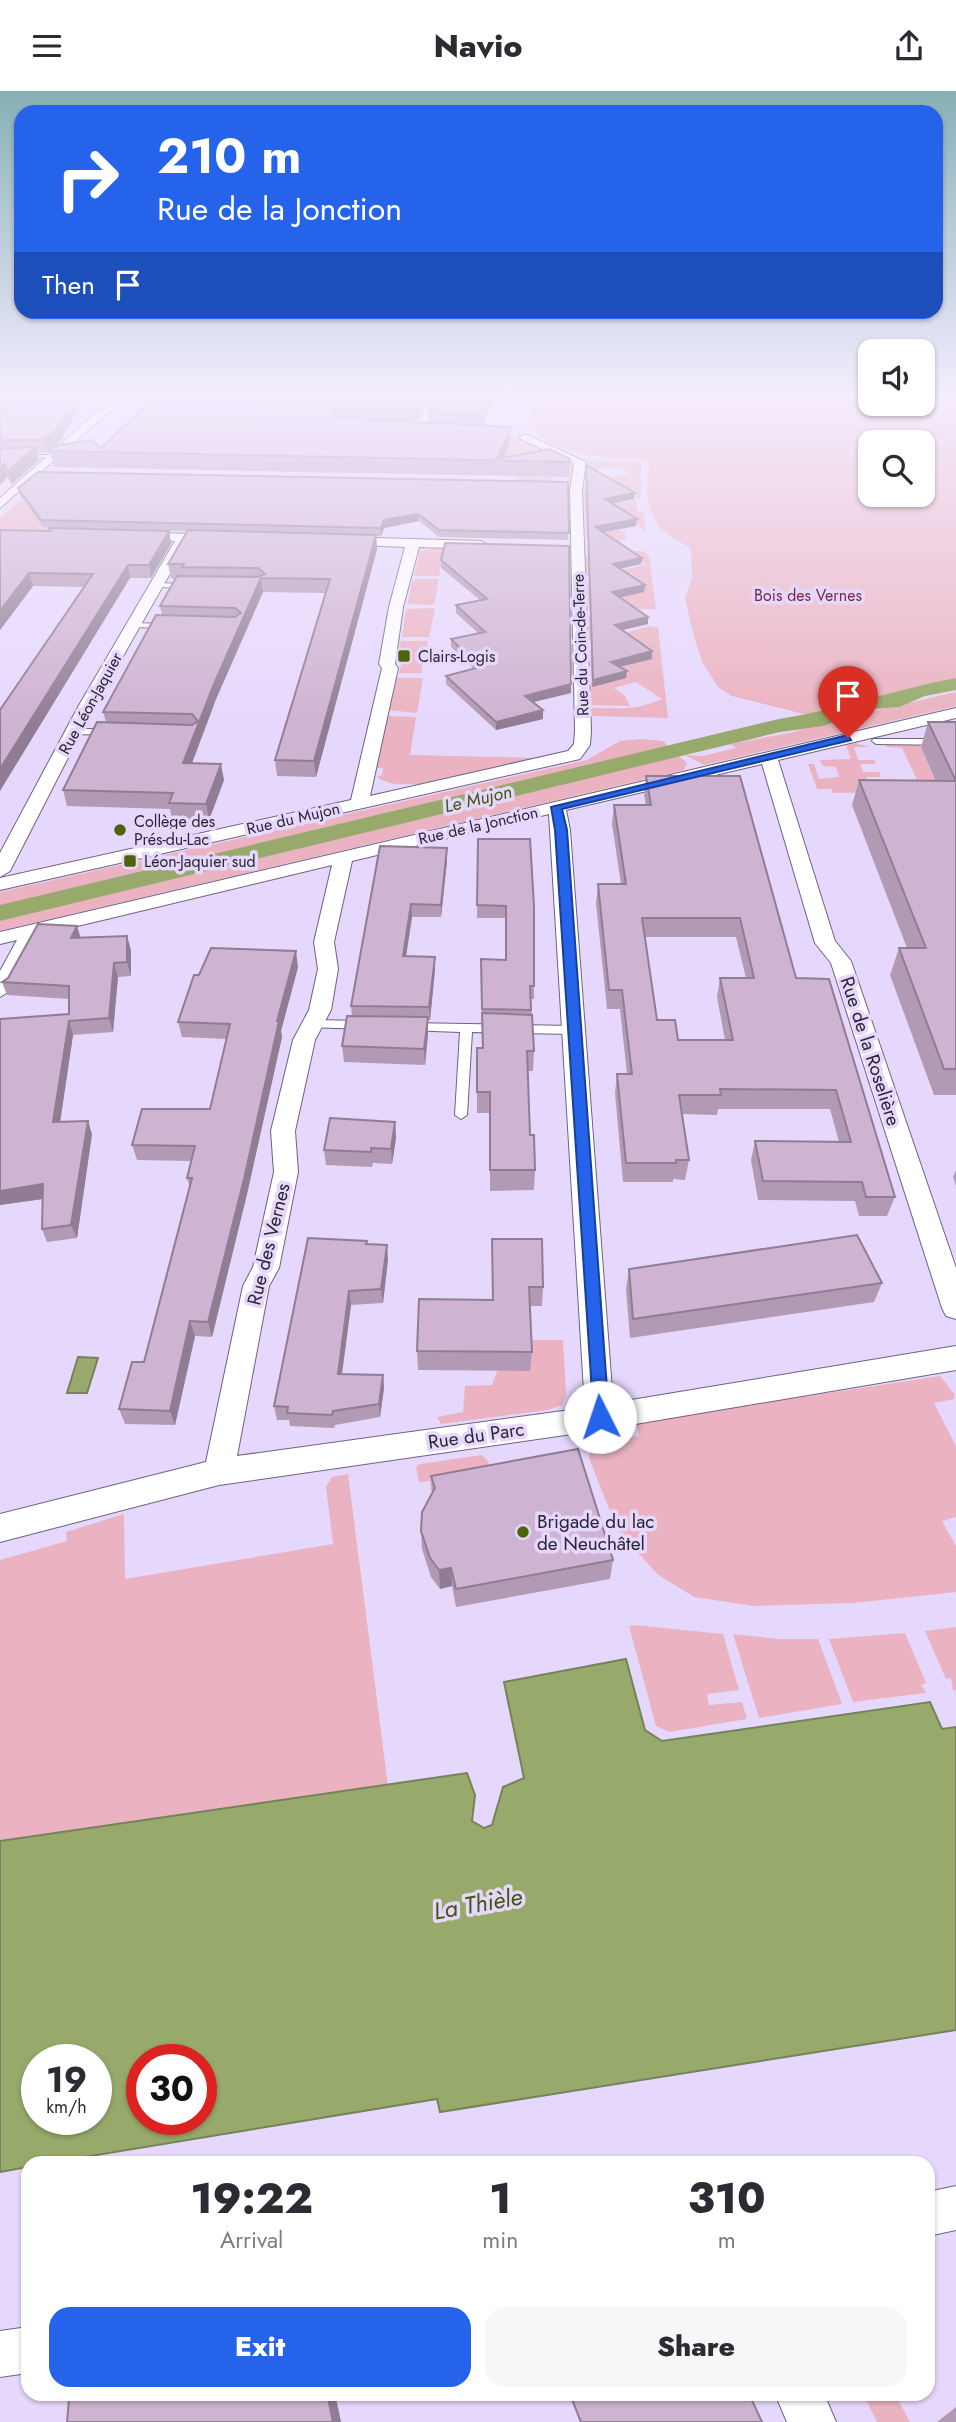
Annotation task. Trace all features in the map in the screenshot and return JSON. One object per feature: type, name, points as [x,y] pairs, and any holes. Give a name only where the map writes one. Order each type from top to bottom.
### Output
[{"type":"street","name":"Rue du Coin-de-Terre","points":[[571,505],[582,745]]},
{"type":"street","points":[[116,536],[234,539]]},
{"type":"street","name":"Rue Léon-Jaquier","points":[[0,871],[184,538]]},
{"type":"street","points":[[332,541],[496,545]]},
{"type":"street","points":[[359,803],[390,668],[387,664],[389,639],[413,543]]},
{"type":"street","name":"Rue de la Jonction","points":[[0,938],[956,713]]},
{"type":"street","name":"Rue du Mujon","points":[[0,884],[567,758],[574,755],[582,745]]},
{"type":"street","name":"Rue de la Roselière","points":[[769,757],[825,943],[840,958],[956,1308]]},
{"type":"street","points":[[556,807],[561,830],[600,1417]]},
{"type":"street","name":"Rue des Vernes","points":[[219,1472],[256,1286],[266,1268],[286,1172],[282,1131],[304,1040],[320,1010],[328,969],[324,942],[344,856]]},
{"type":"street","points":[[0,990],[32,931]]},
{"type":"street","name":"Rue du Parc","points":[[0,1528],[219,1472],[600,1417],[956,1358]]},
{"type":"street","points":[[935,2212],[956,2208]]},
{"type":"street","points":[[0,2354],[21,2351]]},
{"type":"street","points":[[802,2401],[812,2422]]},
{"type":"lane","points":[[157,585],[196,586]]},
{"type":"lane","points":[[134,625],[173,626]]},
{"type":"lane","points":[[75,731],[115,732]]},
{"type":"lane","points":[[876,741],[956,742]]},
{"type":"lane","points":[[312,1024],[384,1026]]},
{"type":"lane","points":[[398,1026],[573,1030]]},
{"type":"lane","points":[[461,1115],[466,1029]]},
{"type":"green space","points":[[15,505],[37,505],[106,524],[99,531],[0,529],[0,518]]},
{"type":"green space","points":[[584,505],[636,505],[637,511],[643,511],[646,532],[633,520],[607,527],[624,532],[627,538],[613,543],[587,543]]},
{"type":"green space","name":"Bois des Vernes","points":[[649,505],[935,507],[935,505],[956,505],[956,684],[919,691],[899,701],[872,703],[823,719],[732,696],[719,688],[702,662],[692,629],[685,598],[692,578],[691,550],[667,534],[655,521]]},
{"type":"green space","points":[[444,546],[439,576],[414,576],[420,551]]},
{"type":"green space","points":[[610,551],[642,551],[649,555],[656,609],[589,608],[586,582],[600,582],[624,597],[644,592],[631,580],[586,576],[585,556],[598,556],[623,570],[647,564]]},
{"type":"green space","points":[[439,579],[434,605],[408,604],[412,580]]},
{"type":"green space","points":[[435,608],[429,637],[402,637],[406,609]]},
{"type":"green space","points":[[588,616],[601,616],[617,635],[650,626],[658,628],[668,718],[590,716],[590,708],[635,707],[662,699],[636,682],[614,688],[625,696],[630,706],[591,705],[591,682],[604,683],[604,677],[591,677],[590,649],[600,649],[614,640],[588,640]]},
{"type":"green space","points":[[401,641],[428,641],[421,673],[399,673],[403,658],[408,655],[398,654]]},
{"type":"green space","points":[[423,678],[417,713],[387,710],[393,679]]},
{"type":"green space","points":[[956,692],[956,706],[704,765],[685,755],[702,756],[736,748],[730,744],[794,732],[819,723],[836,724],[869,712]]},
{"type":"green space","points":[[389,716],[416,717],[410,755],[540,758],[431,783],[390,783],[377,777],[382,775],[383,768],[375,768],[385,719]]},
{"type":"green space","points":[[620,741],[663,741],[672,750],[0,909],[0,892],[587,760]]},
{"type":"green space","points":[[856,743],[869,747],[854,747],[858,760],[874,760],[876,764],[860,764],[863,772],[879,772],[881,777],[866,777],[869,784],[891,792],[833,793],[831,789],[817,789],[808,764],[814,764],[819,779],[839,777],[836,767],[823,766],[820,760],[851,759],[846,745]]},
{"type":"green space","points":[[919,745],[956,790],[904,789],[900,780],[917,780],[902,748],[886,747]]},
{"type":"green space","points":[[679,756],[687,763],[684,770],[0,931],[0,917]]},
{"type":"green space","points":[[529,1340],[563,1340],[566,1394],[562,1405],[548,1410],[441,1424],[437,1417],[463,1412],[465,1386],[492,1385],[497,1371]]},
{"type":"green space","points":[[940,1376],[955,1395],[954,1399],[934,1403],[956,1446],[956,1517],[942,1521],[956,1546],[956,1592],[853,1603],[754,1606],[694,1597],[657,1574],[617,1529],[589,1458],[591,1436],[604,1428],[619,1426],[622,1438],[639,1436],[636,1422]]},
{"type":"green space","points":[[482,1455],[488,1461],[494,1485],[432,1496],[430,1481],[419,1482],[416,1467],[420,1464]]},
{"type":"green space","points":[[348,1474],[388,1786],[0,1841],[0,1560],[67,1541],[66,1532],[124,1514],[125,1579],[333,1544],[326,1487],[332,1477]]},
{"type":"green space","points":[[629,1626],[723,1634],[739,1690],[707,1694],[709,1705],[742,1702],[747,1719],[669,1732],[656,1726]]},
{"type":"green space","points":[[956,1627],[956,1690],[953,1691],[951,1678],[946,1679],[925,1631]]},
{"type":"green space","points":[[905,1633],[926,1683],[921,1685],[926,1693],[853,1702],[829,1639]]},
{"type":"green space","points":[[733,1634],[779,1639],[818,1639],[842,1704],[759,1718]]},
{"type":"green space","points":[[866,2401],[899,2401],[910,2422],[877,2422]]},
{"type":"water","points":[[78,1357],[98,1358],[87,1393],[67,1393]]},
{"type":"water","name":"La Thièle","points":[[626,1659],[645,1730],[662,1741],[930,1702],[942,1729],[956,1727],[956,2030],[440,2112],[437,2099],[91,2156],[21,2156],[21,2168],[0,2172],[0,1841],[467,1773],[475,1795],[472,1821],[484,1828],[492,1825],[503,1787],[524,1778],[504,1682]]},
{"type":"building","points":[[30,505],[568,505],[569,533],[439,530],[418,514],[384,520],[381,528],[41,520]]},
{"type":"building","points":[[587,505],[614,505],[637,519],[595,527],[642,558],[613,564],[645,585],[612,592],[648,617],[615,625],[652,651],[611,662],[627,671],[593,680]]},
{"type":"building","points":[[49,528],[169,531],[149,565],[128,565],[0,769],[0,710],[93,574],[29,573],[0,611],[0,530],[51,531]]},
{"type":"building","points":[[188,530],[376,535],[314,761],[275,760],[330,579],[261,578],[214,684],[183,763],[221,764],[206,804],[169,803],[173,793],[63,790],[97,722],[192,725],[198,721],[192,714],[103,712],[156,615],[235,617],[241,613],[235,608],[160,606],[177,576],[258,577],[265,574],[258,568],[182,567],[184,564],[168,564]]},
{"type":"building","points":[[445,543],[569,546],[571,684],[525,696],[543,710],[496,722],[446,676],[480,667],[451,639],[485,632],[456,605],[487,599],[441,560]]},
{"type":"building","points":[[928,722],[956,722],[956,781]]},
{"type":"building","points":[[646,776],[740,776],[796,978],[829,979],[895,1197],[866,1197],[862,1182],[763,1181],[755,1141],[851,1142],[836,1090],[720,1089],[721,1095],[679,1095],[689,1160],[676,1160],[676,1163],[626,1163],[617,1074],[632,1074],[622,990],[609,990],[598,884],[626,884],[614,805],[651,805]],"holes":[[[642,918],[740,918],[754,978],[720,978],[733,1040],[678,1040],[675,1020],[657,1020]]]},
{"type":"building","points":[[859,780],[956,781],[956,1069],[944,1069],[899,948],[926,948]]},
{"type":"building","points":[[478,839],[530,839],[534,906],[534,986],[530,986],[531,1010],[482,1009],[481,959],[506,960],[506,906],[477,905]]},
{"type":"building","points":[[380,846],[447,848],[441,905],[411,904],[403,956],[435,957],[429,1007],[351,1006]]},
{"type":"building","points":[[38,924],[77,926],[71,938],[127,936],[127,962],[114,963],[109,1018],[69,1021],[53,1122],[88,1121],[71,1225],[42,1229],[43,1184],[0,1191],[0,1019],[69,1014],[69,986],[2,982],[8,978]]},
{"type":"building","points":[[211,948],[296,951],[277,1021],[244,1179],[208,1322],[190,1321],[170,1411],[119,1409],[132,1362],[144,1362],[192,1178],[187,1178],[195,1146],[132,1145],[142,1109],[210,1109],[230,1024],[178,1022],[194,975],[199,975]]},
{"type":"building","points":[[482,1013],[532,1015],[534,1051],[527,1051],[530,1135],[534,1135],[535,1170],[490,1170],[490,1092],[477,1092],[477,1048],[483,1048]]},
{"type":"building","points":[[347,1016],[428,1017],[424,1049],[342,1046]]},
{"type":"building","points":[[330,1118],[395,1122],[391,1149],[371,1148],[371,1152],[324,1150]]},
{"type":"building","points":[[857,1235],[882,1283],[633,1319],[629,1269]]},
{"type":"building","points":[[308,1238],[367,1241],[366,1244],[387,1245],[381,1289],[349,1291],[338,1374],[383,1375],[379,1404],[333,1411],[332,1415],[287,1413],[288,1407],[274,1406]]},
{"type":"building","points":[[492,1239],[542,1239],[543,1287],[529,1287],[532,1352],[417,1351],[419,1299],[493,1300]]},
{"type":"building","points":[[578,1449],[613,1560],[456,1589],[451,1568],[439,1570],[430,1558],[421,1531],[422,1512],[435,1488],[431,1476]]},
{"type":"building","points":[[69,2401],[328,2401],[333,2422],[67,2422]]},
{"type":"building","points":[[573,2401],[752,2401],[762,2422],[581,2422]]},
{"type":"waterway","name":"Le Mujon","points":[[0,913],[779,726],[823,719],[872,703],[899,701],[919,691],[956,684]]},
{"type":"place","name":"Clairs-Logis","points":[[404,656]]},
{"type":"place","name":"Collège des Prés-du-Lac","points":[[120,830]]},
{"type":"place","name":"Léon-Jaquier sud","points":[[130,861]]},
{"type":"place","name":"Brigade du lac de Neuchâtel","points":[[523,1532]]},
{"type":"route","points":[[600,1417],[561,830],[556,807],[848,738]]}]
